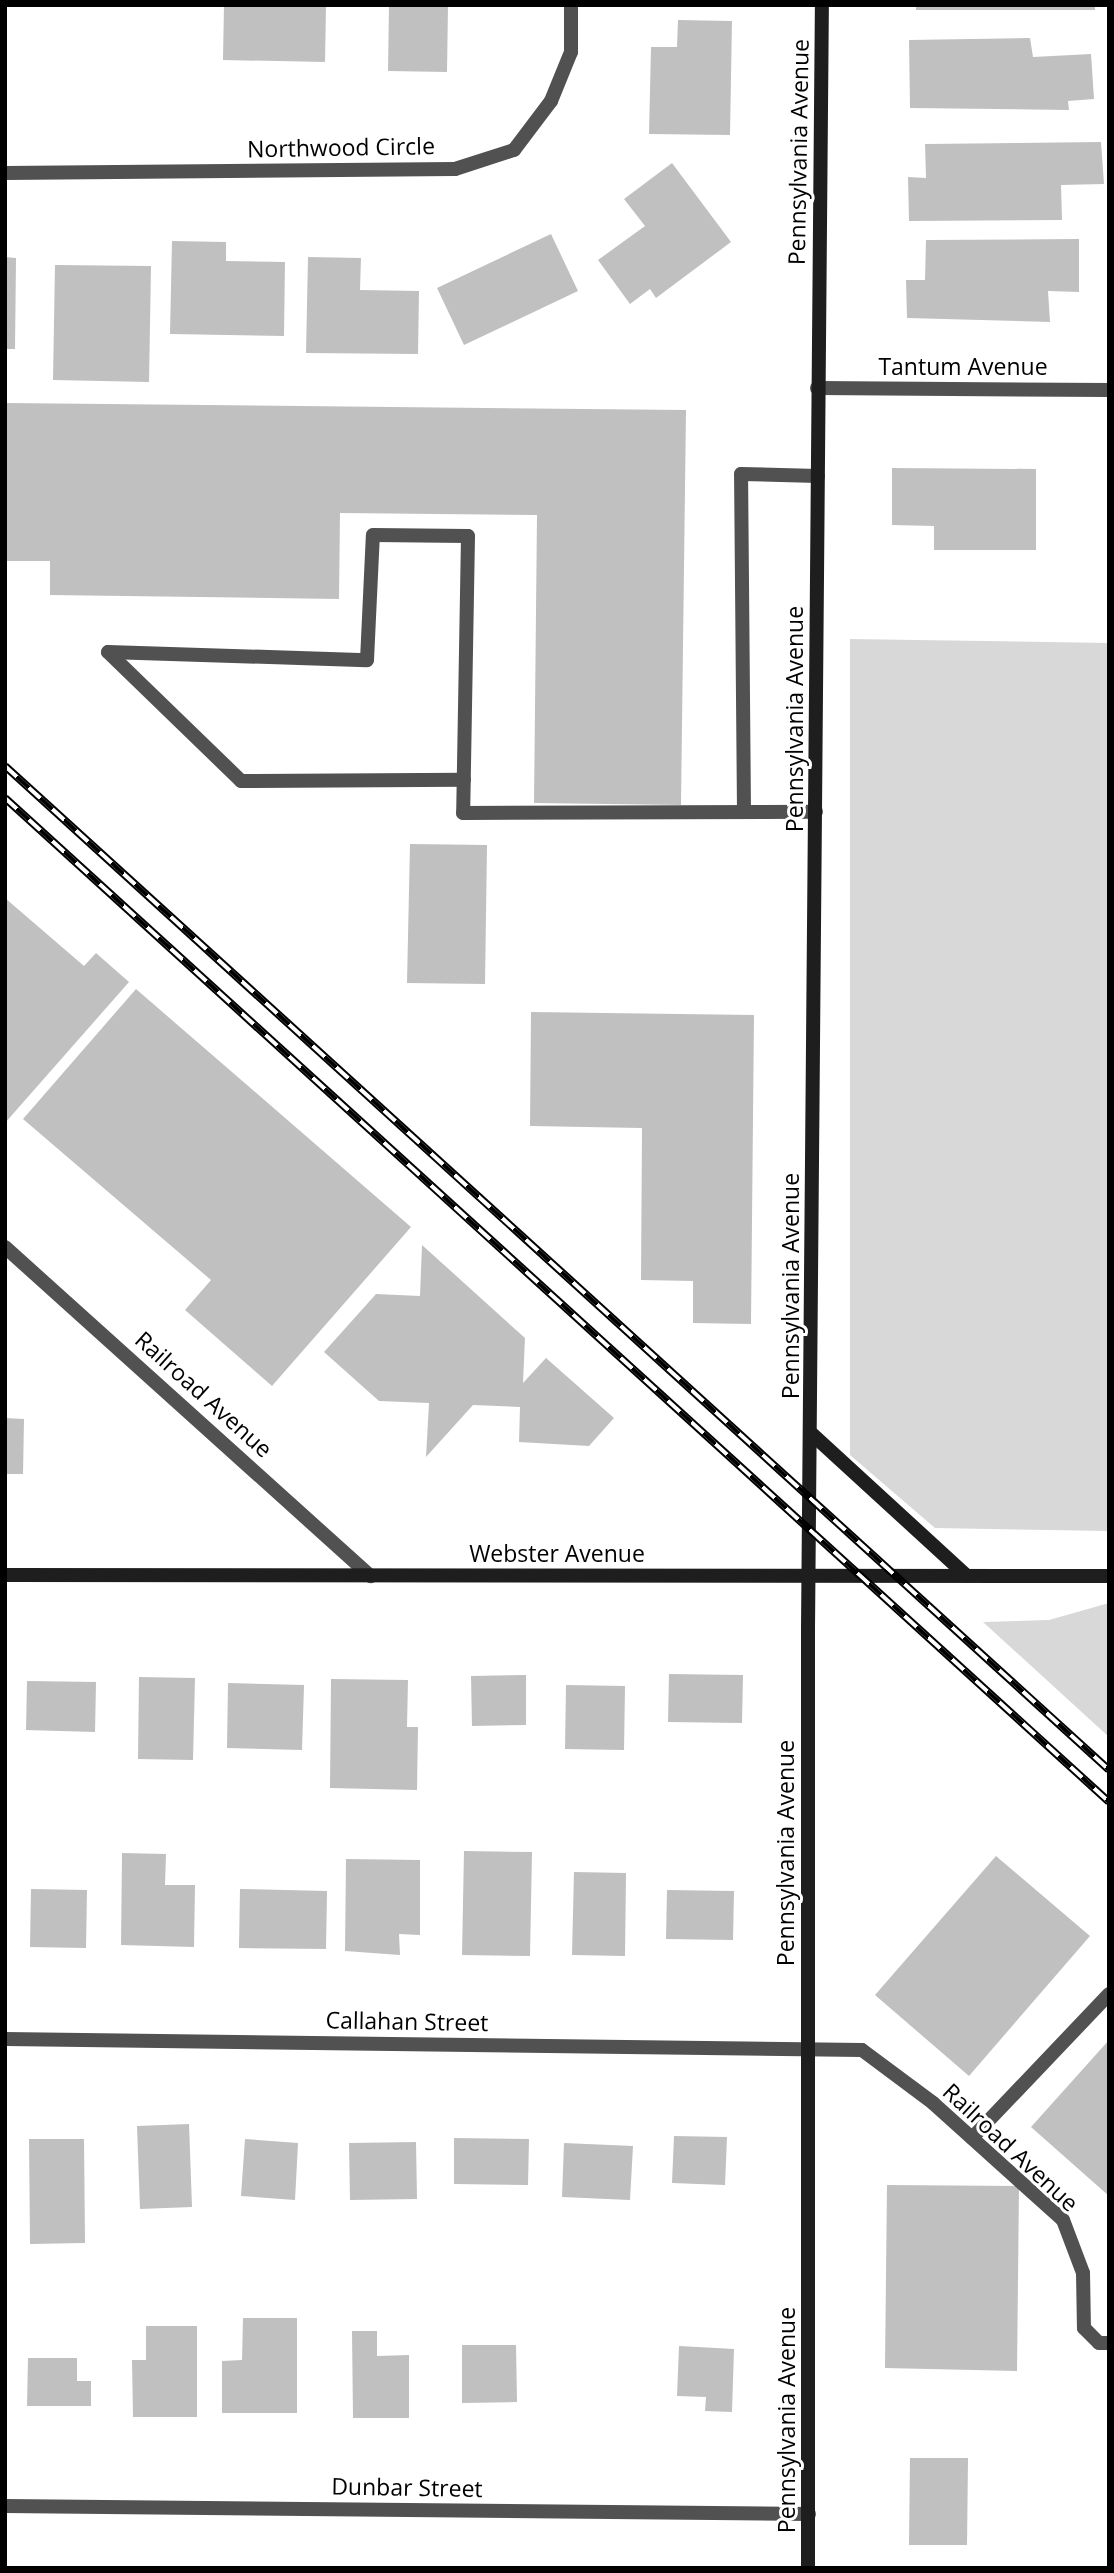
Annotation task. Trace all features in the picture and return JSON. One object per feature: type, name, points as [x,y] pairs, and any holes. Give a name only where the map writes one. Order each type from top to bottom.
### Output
[{"type":"street","name":"Northwood Circle","points":[[5,173],[454,169],[514,150],[551,101],[571,52],[571,5]]},
{"type":"street","name":"Pennsylvania Avenue","points":[[808,2568],[809,1576],[822,5]]},
{"type":"street","name":"Tantum Avenue","points":[[817,388],[1109,390]]},
{"type":"street","points":[[744,812],[741,474],[818,476]]},
{"type":"street","points":[[464,780],[240,781],[108,652],[367,660],[373,536],[468,537],[464,780],[463,813],[816,812]]},
{"type":"street","name":"Railroad Avenue","points":[[5,1247],[372,1576]]},
{"type":"street","points":[[812,1434],[967,1576]]},
{"type":"street","name":"Webster Avenue","points":[[5,1575],[1109,1576]]},
{"type":"street","points":[[972,2138],[1109,1994]]},
{"type":"street","name":"Callahan Street","points":[[5,2039],[808,2048]]},
{"type":"street","name":"Railroad Avenue","points":[[808,2048],[862,2050],[972,2138],[1063,2221],[1083,2273],[1084,2328],[1100,2343],[1109,2343]]},
{"type":"street","name":"Dunbar Street","points":[[5,2506],[809,2514]]},
{"type":"shaded area","points":[[850,639],[1109,643],[1109,1531],[935,1528],[850,1455]]},
{"type":"shaded area","points":[[1109,1603],[1109,1737],[983,1622],[1049,1620]]},
{"type":"building","points":[[224,5],[326,5],[325,62],[223,60]]},
{"type":"building","points":[[389,5],[448,5],[447,72],[388,71]]},
{"type":"building","points":[[916,5],[1095,5],[1095,10],[916,10]]},
{"type":"building","points":[[678,20],[732,21],[730,135],[649,134],[651,47],[677,47]]},
{"type":"building","points":[[1030,38],[1033,57],[1091,54],[1094,99],[1068,101],[1069,110],[910,108],[909,40]]},
{"type":"building","points":[[1101,142],[1104,184],[1061,185],[1062,220],[909,221],[908,177],[926,178],[925,144]]},
{"type":"building","points":[[672,163],[731,242],[656,298],[650,289],[630,304],[598,260],[645,226],[624,199]]},
{"type":"building","points":[[551,234],[578,291],[464,345],[437,288]]},
{"type":"building","points":[[1079,239],[1079,292],[1048,291],[1050,322],[907,318],[906,280],[925,280],[926,240]]},
{"type":"building","points":[[172,241],[226,242],[226,261],[285,262],[284,336],[170,334]]},
{"type":"building","points":[[5,257],[16,258],[15,349],[5,349]]},
{"type":"building","points":[[308,257],[361,258],[360,290],[419,291],[418,354],[306,353]]},
{"type":"building","points":[[55,265],[151,266],[149,382],[53,380]]},
{"type":"building","points":[[5,403],[686,410],[681,805],[534,803],[537,515],[340,513],[339,599],[50,595],[50,561],[5,561]]},
{"type":"building","points":[[892,468],[1036,469],[1036,550],[934,550],[934,526],[892,525]]},
{"type":"building","points":[[410,844],[487,845],[485,984],[407,983]]},
{"type":"building","points":[[5,898],[84,966],[96,953],[129,982],[5,1123]]},
{"type":"building","points":[[136,989],[411,1227],[272,1386],[185,1310],[211,1280],[23,1119]]},
{"type":"building","points":[[531,1012],[754,1015],[751,1324],[693,1323],[693,1281],[641,1280],[642,1128],[530,1126]]},
{"type":"building","points":[[422,1245],[525,1338],[523,1383],[546,1358],[614,1418],[589,1446],[519,1442],[520,1407],[473,1405],[426,1457],[429,1403],[379,1401],[324,1352],[376,1294],[420,1296]]},
{"type":"building","points":[[5,1418],[24,1419],[23,1474],[5,1474]]},
{"type":"building","points":[[669,1674],[743,1675],[742,1723],[668,1722]]},
{"type":"building","points":[[526,1675],[526,1725],[472,1726],[471,1676]]},
{"type":"building","points":[[139,1677],[195,1678],[193,1760],[138,1759]]},
{"type":"building","points":[[331,1679],[408,1680],[407,1727],[418,1727],[417,1790],[330,1788]]},
{"type":"building","points":[[27,1681],[96,1682],[95,1732],[26,1730]]},
{"type":"building","points":[[228,1683],[304,1685],[302,1750],[227,1748]]},
{"type":"building","points":[[566,1685],[625,1686],[624,1750],[565,1749]]},
{"type":"building","points":[[464,1851],[532,1852],[530,1956],[462,1955]]},
{"type":"building","points":[[122,1853],[166,1854],[165,1885],[195,1885],[194,1947],[121,1945]]},
{"type":"building","points":[[996,1856],[1090,1936],[969,2076],[875,1995]]},
{"type":"building","points":[[346,1859],[420,1860],[420,1935],[399,1934],[400,1955],[345,1951]]},
{"type":"building","points":[[574,1872],[626,1873],[625,1956],[572,1955]]},
{"type":"building","points":[[31,1889],[87,1890],[86,1948],[30,1947]]},
{"type":"building","points":[[240,1889],[327,1891],[326,1949],[239,1948]]},
{"type":"building","points":[[667,1890],[734,1891],[733,1940],[666,1939]]},
{"type":"building","points":[[1109,2040],[1109,2196],[1031,2127]]},
{"type":"building","points":[[189,2124],[192,2207],[140,2209],[137,2126]]},
{"type":"building","points":[[674,2136],[727,2137],[725,2185],[672,2183]]},
{"type":"building","points":[[454,2138],[529,2139],[528,2185],[454,2184]]},
{"type":"building","points":[[29,2139],[84,2139],[85,2243],[30,2244]]},
{"type":"building","points":[[245,2139],[298,2143],[295,2200],[241,2196]]},
{"type":"building","points":[[416,2142],[417,2199],[350,2200],[349,2143]]},
{"type":"building","points":[[564,2143],[633,2146],[630,2200],[562,2197]]},
{"type":"building","points":[[887,2185],[1019,2186],[1017,2371],[885,2368]]},
{"type":"building","points":[[243,2318],[297,2318],[297,2413],[222,2413],[222,2361],[242,2360]]},
{"type":"building","points":[[146,2326],[197,2326],[197,2417],[133,2417],[132,2360],[146,2360]]},
{"type":"building","points":[[352,2331],[377,2331],[377,2356],[409,2355],[409,2418],[353,2418]]},
{"type":"building","points":[[462,2345],[516,2345],[517,2402],[462,2403]]},
{"type":"building","points":[[679,2346],[734,2349],[732,2412],[705,2411],[706,2397],[677,2396]]},
{"type":"building","points":[[28,2358],[77,2358],[77,2381],[91,2381],[91,2406],[27,2406]]},
{"type":"building","points":[[910,2458],[968,2458],[967,2545],[909,2545]]},
{"type":"railway","points":[[5,766],[1109,1770]]},
{"type":"railway","points":[[5,798],[1109,1802]]}]
